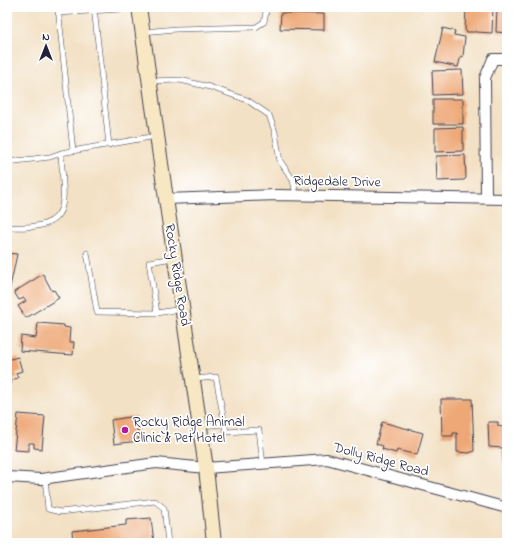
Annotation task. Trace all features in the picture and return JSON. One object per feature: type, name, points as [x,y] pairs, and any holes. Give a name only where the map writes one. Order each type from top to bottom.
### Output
[{"type":"main road","name":"Rocky Ridge Road","points":[[139,8],[174,258],[206,468],[214,543]]},
{"type":"street","points":[[486,198],[485,78],[493,59],[507,60]]},
{"type":"street","name":"Ridgedale Drive","points":[[166,199],[296,195],[507,199]]},
{"type":"street","name":"Dolly Ridge Road","points":[[7,478],[45,478],[156,463],[206,468],[327,459],[507,508]]},
{"type":"lane","points":[[58,7],[73,151]]},
{"type":"lane","points":[[142,32],[176,29],[239,29],[256,27],[264,22],[267,7]]},
{"type":"lane","points":[[58,13],[94,9],[139,8]]},
{"type":"lane","points":[[94,9],[109,145]]},
{"type":"lane","points":[[149,81],[180,80],[210,87],[247,100],[269,115],[275,132],[280,161],[293,180],[296,195]]},
{"type":"lane","points":[[7,162],[50,157],[61,153],[157,136]]},
{"type":"lane","points":[[7,227],[46,224],[60,214],[64,202],[61,153]]},
{"type":"lane","points":[[87,253],[97,312],[157,313],[182,309]]},
{"type":"lane","points":[[157,313],[149,262],[174,258]]},
{"type":"lane","points":[[193,379],[216,377],[226,432],[259,430],[263,464]]},
{"type":"lane","points":[[200,426],[224,424]]},
{"type":"lane","points":[[45,478],[48,508],[60,512],[155,501],[164,508],[168,543]]},
{"type":"building","points":[[466,7],[493,7],[492,33],[476,32],[477,31],[467,32],[465,30]]},
{"type":"building","points":[[497,7],[507,7],[507,33],[496,32]]},
{"type":"building","points":[[281,13],[324,14],[324,30],[280,29]]},
{"type":"building","points":[[443,28],[455,31],[454,35],[465,37],[463,57],[461,56],[458,67],[435,62]]},
{"type":"building","points":[[462,70],[463,94],[433,95],[432,71]]},
{"type":"building","points":[[433,99],[463,99],[463,124],[433,124]]},
{"type":"building","points":[[463,127],[463,151],[435,152],[435,128]]},
{"type":"building","points":[[465,155],[466,178],[464,180],[437,181],[436,156]]},
{"type":"building","points":[[7,253],[17,254],[9,292],[7,292]]},
{"type":"building","points":[[43,274],[52,291],[54,290],[59,298],[26,318],[18,306],[26,301],[24,298],[19,300],[14,292]]},
{"type":"building","points":[[38,323],[64,325],[64,327],[70,328],[69,342],[74,342],[73,355],[20,351],[21,336],[36,338]]},
{"type":"building","points":[[18,357],[22,371],[16,373],[18,378],[11,380],[12,383],[7,385],[7,360]]},
{"type":"building","points":[[441,399],[472,399],[474,451],[469,453],[457,452],[457,433],[453,433],[453,436],[442,436]]},
{"type":"building","points":[[18,414],[45,416],[42,449],[34,448],[34,443],[29,443],[29,451],[14,450]]},
{"type":"building","name":"Rocky Ridge Animal Clinic & Pet Hotel","points":[[136,416],[139,441],[114,444],[111,420]]},
{"type":"building","points":[[382,422],[423,433],[417,455],[397,450],[396,453],[382,449],[383,446],[376,444]]},
{"type":"building","points":[[488,422],[498,422],[498,426],[507,428],[507,465],[503,465],[503,448],[489,447]]},
{"type":"building","points":[[151,518],[154,543],[73,543],[72,531],[126,525],[126,520]]},
{"type":"place","name":"Rocky Ridge Animal Clinic & Pet Hotel","points":[[125,430]]}]
